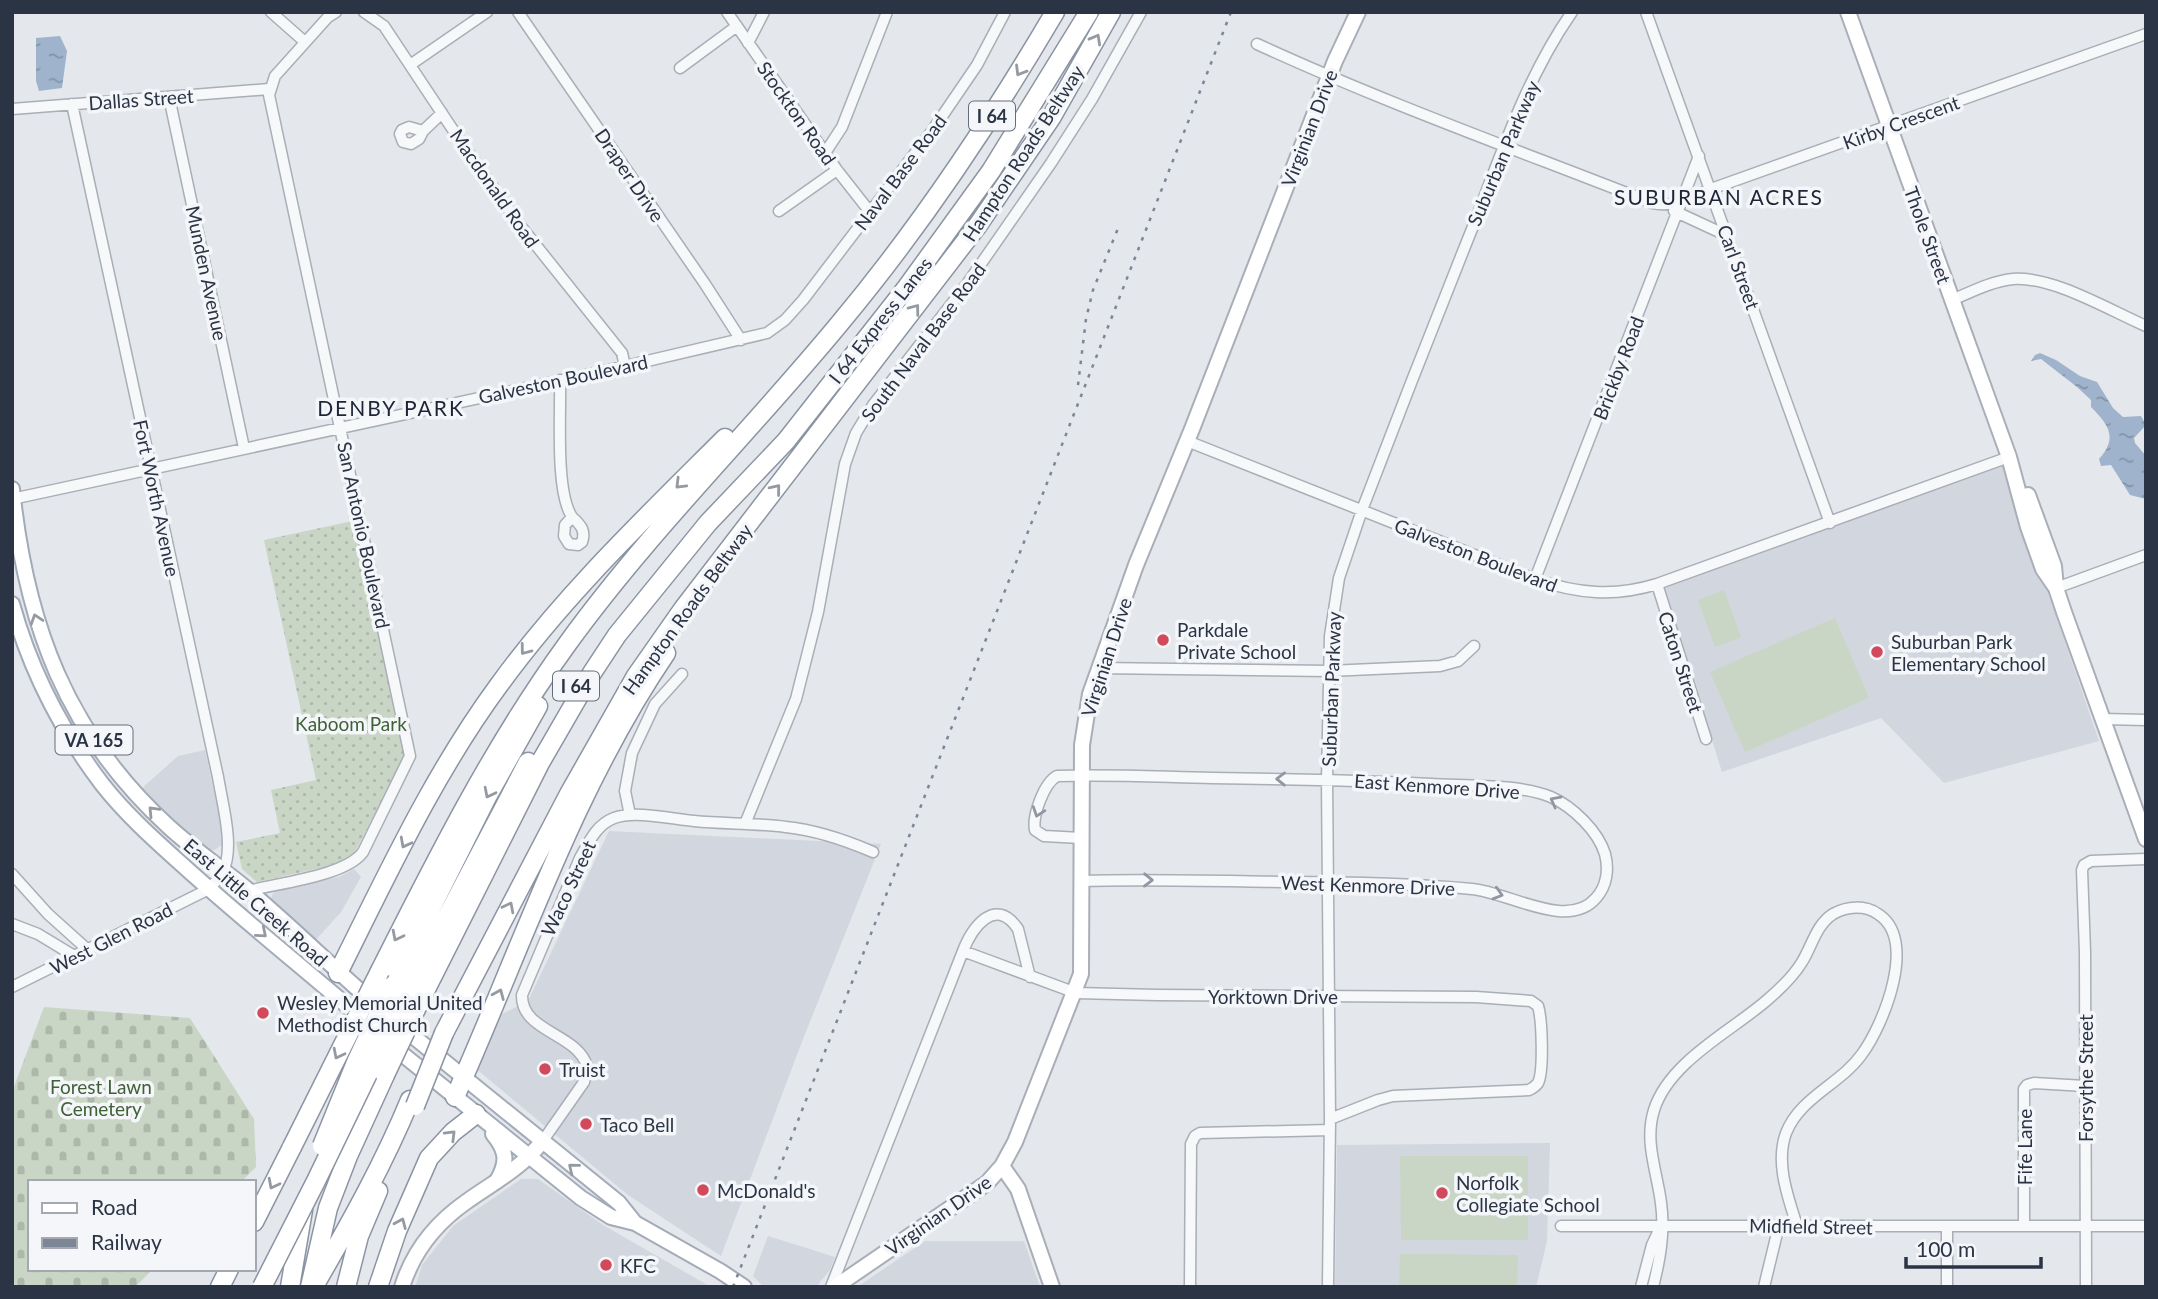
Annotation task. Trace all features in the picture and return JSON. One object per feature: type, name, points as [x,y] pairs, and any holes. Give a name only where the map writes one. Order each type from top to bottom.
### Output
[{"type":"highway","name":"I 64","points":[[256,1218],[456,822],[510,728],[539,684],[601,598],[842,321],[923,216],[967,156],[1055,12]]},
{"type":"highway","name":"I 64 Express Lanes","points":[[405,997],[592,673],[617,635],[708,523],[786,440],[907,287],[984,181],[1068,50],[1089,12]]},
{"type":"highway","name":"Hampton Roads Beltway","points":[[413,1103],[444,1033],[609,720],[664,635],[978,225],[1051,118],[1111,12]]},
{"type":"highway","points":[[338,973],[430,794],[497,687],[530,643],[602,561],[761,403],[923,216]]},
{"type":"highway","points":[[262,1287],[405,997],[488,794],[537,708],[577,647],[639,568],[674,512]]},
{"type":"highway","points":[[455,1097],[595,771],[626,716],[734,543]]},
{"type":"highway","points":[[312,1287],[328,1208],[385,1075],[405,997]]},
{"type":"highway","points":[[290,1287],[303,1212],[321,1146],[357,1060],[405,997]]},
{"type":"highway","points":[[312,1287],[413,1103]]},
{"type":"highway","points":[[346,1287],[359,1236],[413,1103]]},
{"type":"highway","points":[[378,1287],[397,1231],[429,1158],[453,1132],[476,1114]]},
{"type":"highway","points":[[220,1287],[228,1271]]},
{"type":"street","points":[[271,12],[305,42]]},
{"type":"street","points":[[269,89],[275,76],[328,17],[336,12]]},
{"type":"street","name":"Macdonald Road","points":[[364,12],[384,26],[531,240],[622,353],[625,366]]},
{"type":"street","points":[[410,65],[487,12]]},
{"type":"street","name":"Draper Drive","points":[[518,12],[741,340]]},
{"type":"street","name":"Stockton Road","points":[[727,12],[837,170],[870,212]]},
{"type":"street","points":[[748,43],[764,12]]},
{"type":"street","points":[[825,153],[842,127],[887,12]]},
{"type":"street","name":"Naval Base Road","points":[[781,323],[803,300],[932,131],[977,65],[1005,12]]},
{"type":"street","name":"South Naval Base Road","points":[[745,824],[802,678],[818,612],[845,464],[856,433],[873,405],[967,284],[1051,163],[1092,99],[1141,12]]},
{"type":"street","name":"Virginian Drive","points":[[833,1287],[987,1183],[1002,1166],[1022,1125],[1081,966],[1081,775],[1084,725],[1098,668],[1136,565],[1330,75],[1358,12]]},
{"type":"street","name":"Suburban Parkway","points":[[1328,1287],[1329,671],[1338,588],[1362,510],[1504,145],[1531,85],[1572,12]]},
{"type":"street","name":"Carl Street","points":[[1646,12],[1830,523]]},
{"type":"street","name":"Thole Street","points":[[1848,12],[2009,457],[2011,472],[2030,513],[2043,569],[2056,588],[2146,839]]},
{"type":"street","points":[[680,68],[737,26]]},
{"type":"street","name":"Kirby Crescent","points":[[1656,204],[1675,204],[1710,189],[2146,34]]},
{"type":"street","name":"Kirby Crescent","points":[[1257,44],[1679,213],[1728,236]]},
{"type":"street","name":"Dallas Street","points":[[12,109],[269,89]]},
{"type":"street","name":"San Antonio Boulevard","points":[[248,891],[331,872],[354,862],[363,852],[410,756],[269,89]]},
{"type":"street","name":"Munden Avenue","points":[[169,97],[244,449]]},
{"type":"street","name":"Fort Worth Avenue","points":[[72,104],[225,816],[228,848],[224,871]]},
{"type":"street","points":[[423,131],[442,113]]},
{"type":"street","name":"Brickby Road","points":[[1535,579],[1699,156]]},
{"type":"street","points":[[779,211],[837,170]]},
{"type":"street","points":[[1952,300],[2000,281],[2030,279],[2066,290],[2146,326]]},
{"type":"street","name":"Galveston Boulevard","points":[[13,495],[150,469],[625,366],[767,333],[781,323]]},
{"type":"street","points":[[560,380],[561,473],[568,511],[572,517]]},
{"type":"street","name":"Galveston Boulevard","points":[[1187,441],[1535,579],[1588,593],[1623,592],[1657,584],[2009,457]]},
{"type":"street","name":"East Little Creek Road","points":[[13,495],[30,598],[51,661],[75,709],[109,761],[171,829],[248,891],[338,973],[463,1079],[619,1203],[635,1223]]},
{"type":"street","points":[[2056,588],[2146,556]]},
{"type":"street","name":"Caton Street","points":[[1657,584],[1706,739]]},
{"type":"street","name":"East Little Creek Road","points":[[12,604],[26,647],[47,696],[82,756],[126,811],[209,889],[455,1097],[582,1198],[611,1217],[635,1223],[744,1287]]},
{"type":"street","points":[[1098,668],[1329,671],[1440,666],[1458,661],[1474,646]]},
{"type":"street","points":[[630,815],[625,791],[632,753],[655,704],[682,674]]},
{"type":"street","points":[[2103,719],[2146,720]]},
{"type":"street","name":"East Kenmore Drive","points":[[1081,838],[1044,836],[1039,834],[1034,825],[1048,783],[1052,779],[1081,775],[1328,780],[1493,787],[1548,796],[1577,815],[1603,848]]},
{"type":"street","name":"Waco Street","points":[[542,1142],[584,1082],[587,1066],[578,1050],[528,1015],[522,1003],[523,991],[560,901],[592,836],[608,821],[630,815],[802,829],[850,842],[873,852]]},
{"type":"street","name":"West Kenmore Drive","points":[[1080,881],[1328,882],[1472,889],[1566,912],[1584,908],[1600,893],[1607,873],[1603,848]]},
{"type":"street","name":"Forsythe Street","points":[[2086,1287],[2082,870],[2084,865],[2091,861],[2146,859]]},
{"type":"street","points":[[209,889],[224,871]]},
{"type":"street","points":[[12,874],[48,915],[88,950]]},
{"type":"street","name":"West Glen Road","points":[[12,987],[209,889]]},
{"type":"street","points":[[1653,1287],[1661,1255],[1661,1203],[1649,1142],[1653,1112],[1663,1088],[1671,1077],[1766,1001],[1790,978],[1809,951],[1821,925],[1843,909],[1862,908],[1878,914],[1895,932],[1894,978],[1887,1003],[1867,1045],[1850,1068],[1799,1111],[1785,1135],[1782,1170],[1797,1226]]},
{"type":"street","points":[[833,1287],[963,951],[970,934],[981,921],[989,917],[1003,916],[1010,919],[1018,929],[1030,976]]},
{"type":"street","points":[[12,924],[48,939],[76,957]]},
{"type":"street","name":"Yorktown Drive","points":[[963,951],[1073,992],[1476,997],[1531,1001],[1539,1009],[1542,1035],[1539,1079],[1535,1087],[1526,1091],[1393,1096],[1378,1100],[1330,1124]]},
{"type":"street","points":[[338,973],[339,999]]},
{"type":"street","name":"Fife Lane","points":[[2024,1226],[2024,1089],[2034,1083],[2085,1086]]},
{"type":"street","points":[[476,1114],[507,1156],[497,1181]]},
{"type":"street","points":[[1191,1287],[1191,1144],[1195,1136],[1200,1133],[1330,1124]]},
{"type":"street","points":[[402,1287],[418,1252],[439,1225],[467,1201],[530,1157],[542,1142]]},
{"type":"street","points":[[1002,1166],[1018,1189],[1052,1287]]},
{"type":"street","name":"Midfield Street","points":[[1561,1226],[2146,1226]]},
{"type":"street","points":[[1642,1287],[1652,1245],[1661,1226]]},
{"type":"street","points":[[1764,1287],[1779,1226]]},
{"type":"street","points":[[1947,1226],[1947,1287]]},
{"type":"shaded area","name":"Suburban Park Elementary School","points":[[2004,464],[2099,741],[1944,783],[1881,718],[1722,772],[1664,586]]},
{"type":"shaded area","points":[[205,750],[224,837],[222,845],[214,850],[205,849],[168,818],[141,789],[178,756]]},
{"type":"shaded area","points":[[609,831],[881,844],[803,1039],[721,1256],[628,1195],[475,1068],[502,1014],[528,1001]]},
{"type":"shaded area","points":[[354,869],[361,877],[341,912],[313,943],[271,901],[276,890],[339,877]]},
{"type":"shaded area","name":"Norfolk Collegiate School","points":[[1550,1143],[1547,1241],[1536,1287],[1335,1287],[1337,1145]]},
{"type":"shaded area","points":[[521,1179],[538,1179],[603,1225],[711,1287],[415,1287],[422,1265],[453,1226]]},
{"type":"shaded area","points":[[768,1236],[835,1257],[830,1270],[816,1287],[764,1287],[753,1276]]},
{"type":"shaded area","points":[[925,1241],[1024,1241],[1040,1287],[857,1287]]},
{"type":"green space","name":"Kaboom Park","points":[[353,521],[405,755],[353,856],[343,863],[257,882],[242,869],[236,842],[280,833],[271,790],[316,780],[264,540]]},
{"type":"green space","points":[[1724,590],[1741,637],[1715,647],[1698,600]]},
{"type":"green space","points":[[1835,618],[1869,698],[1745,752],[1710,672]]},
{"type":"green space","name":"Forest Lawn Cemetery","points":[[44,1007],[190,1018],[254,1119],[256,1167],[243,1180],[28,1180],[28,1271],[151,1271],[135,1287],[12,1287],[12,1092]]},
{"type":"green space","points":[[1400,1156],[1528,1156],[1528,1240],[1401,1240]]},
{"type":"green space","points":[[1400,1254],[1518,1255],[1517,1287],[1399,1287]]},
{"type":"water","points":[[60,36],[67,51],[62,88],[39,91],[36,81],[36,38]]},
{"type":"water","points":[[2040,353],[2080,376],[2097,382],[2113,408],[2123,417],[2141,416],[2146,425],[2134,438],[2146,456],[2146,499],[2130,495],[2111,465],[2101,466],[2099,459],[2110,438],[2103,420],[2091,407],[2091,400],[2077,387],[2041,359],[2031,361]]},
{"type":"railway","points":[[733,1287],[1231,12]]},
{"type":"railway","points":[[1078,385],[1086,319],[1093,290],[1119,226]]},
{"type":"place","name":"Parkdale Private School","points":[[1163,640]]},
{"type":"place","name":"Suburban Park Elementary School","points":[[1877,652]]},
{"type":"place","name":"Wesley Memorial United Methodist Church","points":[[263,1013]]},
{"type":"place","name":"Truist","points":[[545,1069]]},
{"type":"place","name":"Taco Bell","points":[[586,1124]]},
{"type":"place","name":"McDonald's","points":[[703,1190]]},
{"type":"place","name":"Norfolk Collegiate School","points":[[1442,1193]]},
{"type":"place","name":"KFC","points":[[606,1265]]},
{"type":"district","name":"SUBURBAN ACRES","points":[[1719,196]]},
{"type":"district","name":"DENBY PARK","points":[[391,407]]}]
